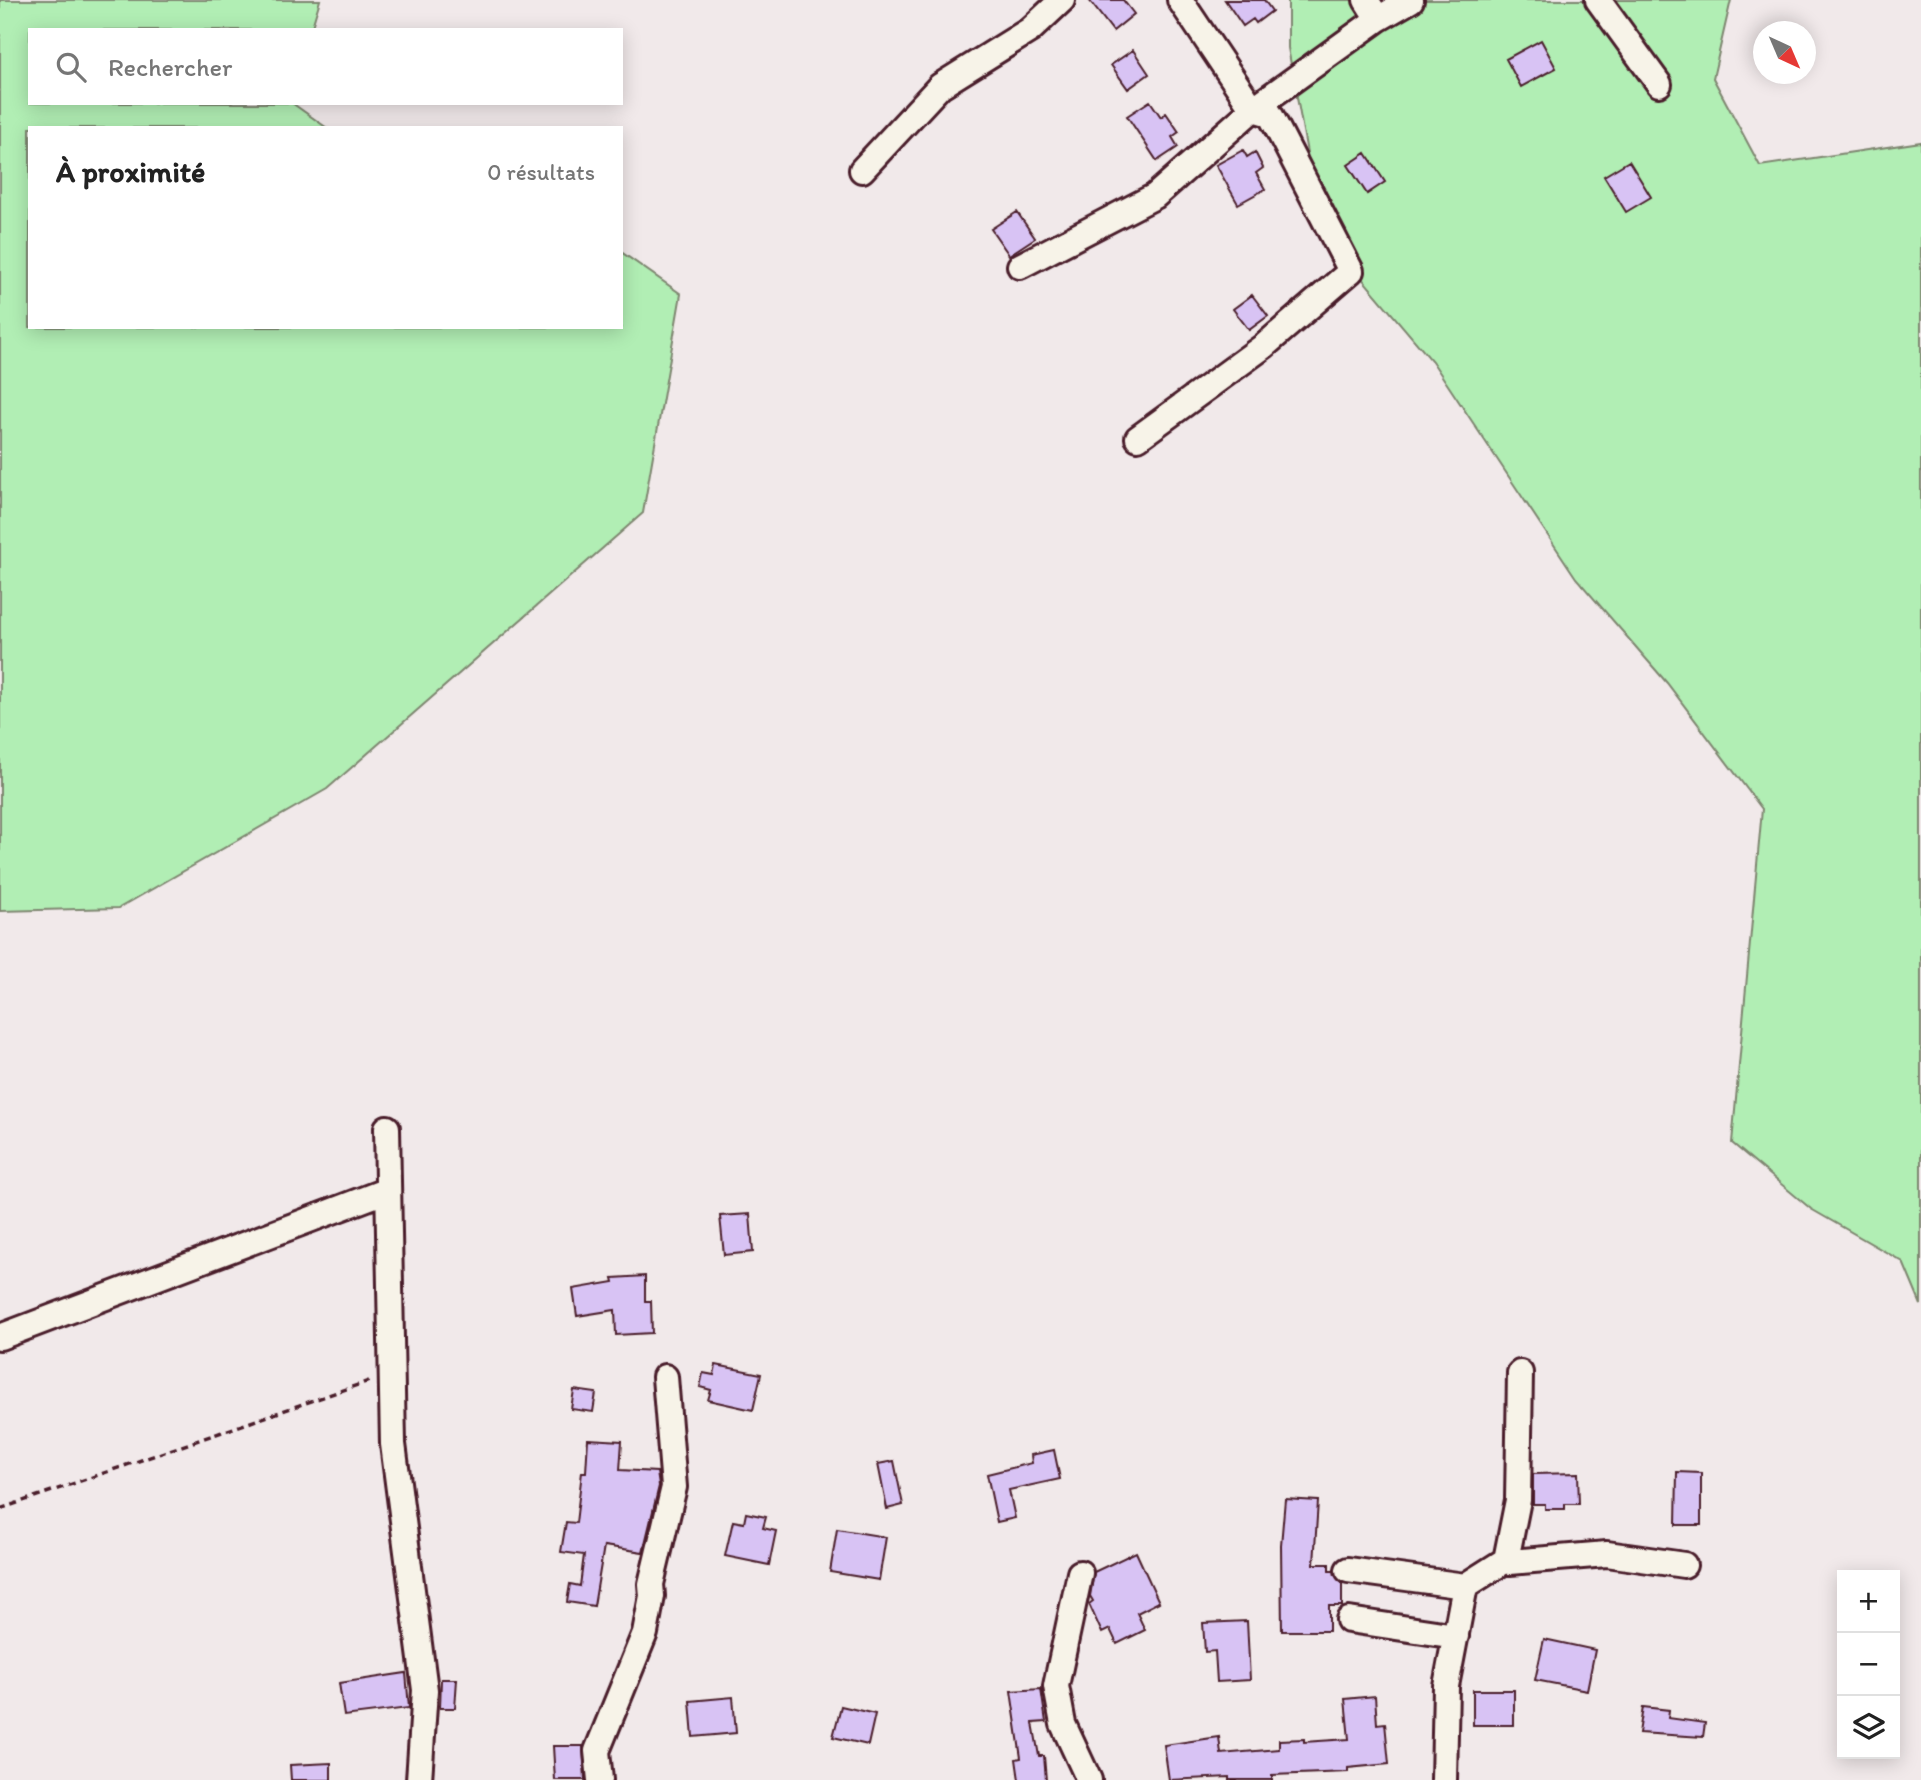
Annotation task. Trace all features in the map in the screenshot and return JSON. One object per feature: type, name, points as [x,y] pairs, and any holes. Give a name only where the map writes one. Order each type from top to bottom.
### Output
[{"type":"street","points":[[862,170],[940,86],[1030,30],[1062,0]]},
{"type":"street","points":[[1138,438],[1264,346],[1351,271],[1270,114],[1253,109],[1181,0]]},
{"type":"street","points":[[1020,266],[1155,197],[1253,109],[1372,9],[1411,0]]},
{"type":"street","points":[[1598,0],[1659,84]]},
{"type":"street","points":[[387,1128],[393,1444],[425,1690],[419,1780]]},
{"type":"street","points":[[0,1337],[388,1189]]},
{"type":"street","points":[[1348,1570],[1465,1586],[1507,1560],[1518,1500],[1520,1373]]},
{"type":"street","points":[[600,1780],[597,1751],[645,1633],[652,1596],[650,1584],[674,1487],[666,1377]]},
{"type":"street","points":[[1507,1560],[1510,1562],[1607,1554],[1684,1565]]},
{"type":"street","points":[[1080,1573],[1056,1686],[1063,1724],[1089,1780]]},
{"type":"street","points":[[1444,1780],[1446,1686],[1465,1586]]},
{"type":"street","points":[[1349,1620],[1455,1636]]},
{"type":"path","points":[[0,1509],[391,1373]]},
{"type":"green space","points":[[0,0],[320,0],[312,28],[28,28],[28,105],[295,105],[324,126],[28,126],[28,329],[623,329],[623,253],[681,294],[643,513],[327,789],[119,908],[0,911]]},
{"type":"green space","points":[[1288,0],[1731,0],[1713,78],[1760,166],[1921,142],[1921,1305],[1903,1262],[1811,1209],[1732,1143],[1762,809],[1667,683],[1576,578],[1432,361],[1321,230],[1288,48]]},
{"type":"building","points":[[1089,0],[1123,0],[1134,14],[1113,31]]},
{"type":"building","points":[[1225,0],[1264,0],[1272,11],[1256,23],[1253,19],[1243,26]]},
{"type":"building","points":[[1541,40],[1556,68],[1521,87],[1506,59]]},
{"type":"building","points":[[1133,50],[1149,74],[1128,89],[1111,65]]},
{"type":"building","points":[[1150,101],[1161,117],[1166,113],[1179,132],[1172,137],[1178,147],[1157,161],[1127,116]]},
{"type":"building","points":[[1243,150],[1247,157],[1255,152],[1263,168],[1256,173],[1265,189],[1238,204],[1216,165]]},
{"type":"building","points":[[1366,153],[1385,182],[1367,194],[1348,165]]},
{"type":"building","points":[[1629,161],[1651,197],[1626,212],[1604,176]]},
{"type":"building","points":[[1017,212],[1035,238],[1009,255],[991,229]]},
{"type":"building","points":[[1252,295],[1268,316],[1249,330],[1233,309]]},
{"type":"building","points":[[750,1214],[753,1252],[724,1255],[720,1216]]},
{"type":"building","points":[[645,1276],[645,1301],[651,1301],[652,1333],[616,1335],[615,1310],[577,1316],[573,1289],[614,1282],[613,1278]]},
{"type":"building","points":[[716,1365],[761,1374],[753,1410],[708,1400],[711,1390],[700,1387],[703,1373],[714,1375]]},
{"type":"building","points":[[574,1390],[596,1393],[593,1412],[571,1409]]},
{"type":"building","points":[[588,1439],[622,1441],[620,1470],[657,1472],[659,1486],[643,1552],[604,1546],[594,1606],[567,1602],[570,1584],[580,1586],[584,1555],[561,1552],[566,1522],[576,1523],[582,1472],[586,1472]]},
{"type":"building","points":[[1054,1450],[1060,1479],[1009,1490],[1015,1518],[997,1522],[987,1474],[1032,1463],[1031,1455]]},
{"type":"building","points":[[894,1461],[903,1505],[887,1509],[878,1464]]},
{"type":"building","points":[[1677,1472],[1701,1473],[1701,1525],[1676,1525]]},
{"type":"building","points":[[1578,1473],[1579,1504],[1565,1504],[1565,1509],[1545,1509],[1545,1504],[1533,1504],[1533,1474]]},
{"type":"building","points":[[1285,1499],[1318,1501],[1314,1564],[1329,1564],[1329,1571],[1334,1571],[1342,1583],[1342,1606],[1329,1606],[1329,1631],[1282,1631],[1281,1545]]},
{"type":"building","points":[[746,1513],[766,1517],[763,1528],[776,1531],[769,1565],[725,1556],[733,1521],[744,1523]]},
{"type":"building","points":[[837,1529],[886,1537],[879,1580],[830,1572]]},
{"type":"building","points":[[1136,1552],[1159,1602],[1137,1613],[1145,1630],[1117,1644],[1110,1629],[1102,1633],[1089,1604],[1093,1601],[1090,1596],[1094,1572]]},
{"type":"building","points":[[1247,1621],[1250,1680],[1217,1682],[1215,1651],[1205,1652],[1203,1623]]},
{"type":"building","points":[[1544,1639],[1595,1650],[1587,1690],[1535,1680]]},
{"type":"building","points":[[406,1673],[409,1708],[344,1716],[339,1683]]},
{"type":"building","points":[[441,1679],[457,1679],[455,1708],[440,1708]]},
{"type":"building","points":[[1041,1689],[1046,1722],[1033,1723],[1039,1756],[1044,1756],[1046,1780],[1019,1780],[1016,1759],[1021,1758],[1011,1691]]},
{"type":"building","points":[[1473,1690],[1514,1690],[1514,1725],[1473,1725]]},
{"type":"building","points":[[1375,1696],[1377,1724],[1385,1723],[1389,1764],[1348,1768],[1348,1772],[1272,1775],[1272,1780],[1229,1780],[1229,1777],[1169,1780],[1164,1745],[1219,1737],[1221,1754],[1279,1749],[1279,1740],[1304,1739],[1304,1742],[1349,1739],[1345,1699]]},
{"type":"building","points":[[733,1697],[736,1733],[693,1737],[690,1701]]},
{"type":"building","points":[[841,1706],[875,1714],[868,1745],[833,1737]]},
{"type":"building","points":[[1643,1707],[1669,1710],[1668,1718],[1705,1723],[1703,1737],[1639,1733]]},
{"type":"building","points":[[553,1746],[583,1746],[585,1780],[555,1780]]},
{"type":"building","points":[[331,1763],[331,1780],[291,1780],[290,1765]]}]
